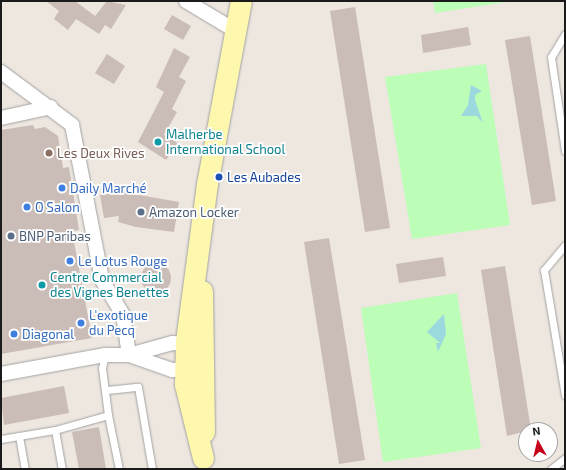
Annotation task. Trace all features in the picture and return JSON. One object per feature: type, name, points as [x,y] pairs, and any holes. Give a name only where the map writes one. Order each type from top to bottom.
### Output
[{"type":"main road","points":[[204,463],[189,401],[186,371],[186,342],[200,255],[207,184],[241,1]]},
{"type":"main road","points":[[200,255],[204,357],[204,463]]},
{"type":"street","points":[[186,1],[236,31]]},
{"type":"street","points":[[1,72],[51,107],[72,125],[80,154],[102,280],[123,315],[129,355]]},
{"type":"street","points":[[1,118],[51,107]]},
{"type":"street","points":[[1,374],[104,355],[129,355],[186,342],[198,348],[204,357],[199,365],[186,371],[148,363],[129,355]]},
{"type":"lane","points":[[565,34],[551,57],[565,151]]},
{"type":"lane","points":[[565,245],[544,270],[565,396]]},
{"type":"lane","points":[[104,355],[102,368],[107,390],[108,415],[119,469]]},
{"type":"lane","points":[[107,390],[138,387],[152,469]]},
{"type":"lane","points":[[1,439],[55,430],[108,415]]},
{"type":"lane","points":[[55,430],[62,469]]},
{"type":"lane","points":[[19,436],[26,469]]},
{"type":"lane","points":[[551,469],[565,458]]},
{"type":"green space","points":[[433,1],[513,1],[435,13]]},
{"type":"green space","points":[[486,64],[510,225],[412,239],[385,77]]},
{"type":"green space","points":[[457,293],[481,448],[383,462],[361,308]]},
{"type":"water","points":[[471,85],[482,91],[475,95],[475,100],[483,123],[477,116],[461,116],[468,105]]},
{"type":"water","points":[[444,314],[446,334],[438,352],[436,343],[440,343],[427,332]]},
{"type":"building","points":[[46,1],[75,1],[95,16],[107,1],[126,5],[111,29],[105,25],[99,34],[76,19],[68,30],[54,19],[59,11]]},
{"type":"building","points":[[355,7],[390,228],[365,232],[330,11]]},
{"type":"building","points":[[172,15],[191,26],[183,40],[164,29]]},
{"type":"building","points":[[468,27],[471,45],[423,53],[421,35]]},
{"type":"building","points":[[530,36],[556,201],[532,205],[505,40]]},
{"type":"building","points":[[174,48],[190,57],[179,77],[186,81],[172,109],[177,112],[164,135],[178,143],[166,160],[138,142],[164,92],[156,87]]},
{"type":"building","points":[[107,54],[125,66],[114,84],[95,73]]},
{"type":"building","name":"Centre Commercial des Vignes Benettes","points":[[33,125],[35,129],[45,127],[58,136],[63,168],[69,167],[79,230],[72,231],[92,338],[1,354],[1,130]]},
{"type":"building","points":[[122,192],[179,202],[174,232],[136,227],[118,222],[119,216],[104,218],[100,195]]},
{"type":"building","points":[[329,238],[365,460],[339,464],[304,242]]},
{"type":"building","points":[[443,257],[446,276],[399,283],[396,264]]},
{"type":"building","points":[[156,263],[167,267],[171,278],[167,289],[156,293],[145,289],[141,278],[145,267]]},
{"type":"building","points":[[505,266],[530,422],[518,422],[518,433],[507,436],[481,270]]},
{"type":"building","points":[[64,386],[69,413],[4,425],[1,398]]},
{"type":"building","points":[[99,427],[106,469],[79,469],[72,432]]},
{"type":"place","name":"Malherbe International School","points":[[158,142]]},
{"type":"place","name":"Les Deux Rives","points":[[49,153]]},
{"type":"place","name":"Les Aubades","points":[[219,177]]},
{"type":"place","name":"Daily Marché","points":[[62,188]]},
{"type":"place","name":"O Salon","points":[[27,207]]},
{"type":"place","name":"Amazon Locker","points":[[141,212]]},
{"type":"place","name":"BNP Paribas","points":[[11,236]]},
{"type":"place","name":"Le Lotus Rouge","points":[[70,261]]},
{"type":"place","name":"Centre Commercial des Vignes Benettes","points":[[42,285]]},
{"type":"place","name":"L'exotique du Pecq","points":[[81,323]]},
{"type":"place","name":"Diagonal","points":[[14,334]]}]
